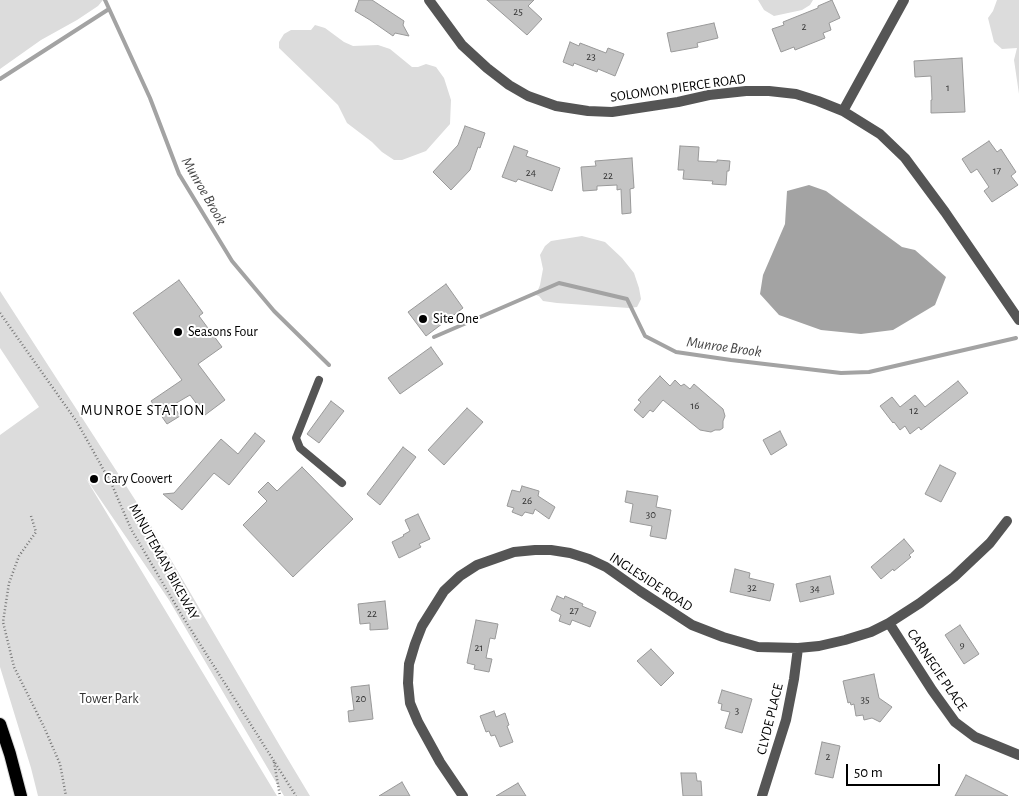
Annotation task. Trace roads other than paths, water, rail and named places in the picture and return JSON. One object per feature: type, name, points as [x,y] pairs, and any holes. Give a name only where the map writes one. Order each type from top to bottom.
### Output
[{"type":"main road","points":[[0,724],[21,796]]},
{"type":"street","name":"SOLOMON PIERCE ROAD","points":[[429,0],[462,45],[487,68],[509,85],[528,96],[556,106],[612,112],[678,102],[709,95],[746,91],[769,91],[796,94],[818,100],[843,111],[880,134],[905,158],[945,212],[1019,320]]},
{"type":"street","points":[[843,111],[904,0]]},
{"type":"street","name":"INGLESIDE ROAD","points":[[463,796],[440,762],[415,716],[410,703],[409,664],[414,644],[422,626],[444,591],[460,576],[477,565],[514,552],[543,550],[570,553],[606,567],[692,625],[723,637],[758,646],[798,648],[819,646],[845,640],[871,632],[889,623],[920,603],[954,576],[990,542],[1007,521]]},
{"type":"street","name":"CARNEGIE PLACE","points":[[889,623],[955,722],[975,737],[1019,755]]},
{"type":"street","name":"CLYDE PLACE","points":[[762,796],[786,720],[798,648]]},
{"type":"lane","points":[[319,380],[296,438],[300,448],[342,483]]},
{"type":"waterway","name":"Munroe Brook","points":[[105,0],[150,98],[179,174],[232,261],[274,311],[329,365]]},
{"type":"waterway","points":[[0,79],[109,9]]},
{"type":"waterway","name":"Munroe Brook","points":[[434,337],[559,283],[627,299],[645,336],[676,352],[731,360],[841,373],[869,372],[1016,338]]},
{"type":"place","name":"Site One","points":[[423,319]]},
{"type":"place","name":"Seasons Four","points":[[178,332]]},
{"type":"place","name":"Cary Coovert","points":[[94,479]]},
{"type":"district","name":"MUNROE STATION","points":[[143,410]]},
{"type":"park label","name":"Tower Park","points":[[109,699]]}]
